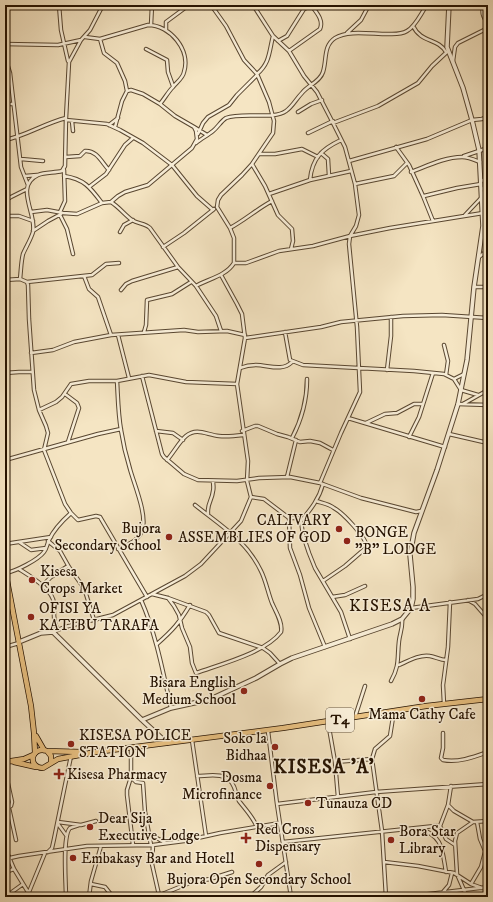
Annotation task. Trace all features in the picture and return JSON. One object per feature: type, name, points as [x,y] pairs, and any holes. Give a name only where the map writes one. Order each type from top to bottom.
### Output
[{"type":"main road","points":[[5,572],[31,706],[34,733],[33,762],[37,767]]},
{"type":"main road","name":"T4","points":[[7,762],[46,768],[58,759],[96,752],[328,722],[394,711],[488,699]]},
{"type":"main road","points":[[34,733],[37,740],[51,756],[51,763]]},
{"type":"main road","name":"T4","points":[[7,762],[24,759],[37,751],[96,752]]},
{"type":"street","points":[[59,5],[63,43],[68,62],[66,157],[64,170],[65,201],[61,213],[67,229],[73,254]]},
{"type":"street","points":[[68,62],[81,40],[90,30],[103,5]]},
{"type":"street","points":[[151,25],[152,5]]},
{"type":"street","points":[[158,26],[190,5]]},
{"type":"street","points":[[163,247],[184,233],[217,206],[221,194],[242,176],[273,133],[274,121],[270,102],[257,75],[244,60],[226,26],[211,5]]},
{"type":"street","points":[[253,5],[273,36],[289,52],[322,100],[349,161],[359,215],[348,244],[356,320],[360,392],[321,483],[320,496],[301,521],[303,535],[315,568],[345,622],[350,639]]},
{"type":"street","points":[[278,41],[287,36],[304,9],[312,5],[322,23],[320,29],[289,52]]},
{"type":"street","points":[[347,34],[361,20],[369,5]]},
{"type":"street","points":[[274,121],[323,74],[326,52],[330,43],[334,39],[347,34],[355,33],[377,35],[402,34],[413,26],[427,5]]},
{"type":"street","points":[[308,133],[333,122],[378,106],[414,86],[421,80],[447,51],[449,5]]},
{"type":"street","points":[[484,5],[482,14],[488,23]]},
{"type":"street","points":[[166,22],[166,30]]},
{"type":"street","points":[[84,37],[100,39],[151,25],[158,26],[166,30],[181,46],[185,60],[185,71],[183,76],[173,86],[160,104]]},
{"type":"street","points":[[142,720],[171,708],[214,697],[256,678],[292,658],[392,624],[402,619],[411,608],[413,587],[410,555],[414,533],[460,404],[484,213],[479,150],[463,88],[447,51],[441,45],[422,37],[416,32],[413,26]]},
{"type":"street","points":[[453,62],[455,47],[458,43],[488,28]]},
{"type":"street","points":[[196,143],[199,129],[208,117],[229,105],[265,66],[268,60],[273,36]]},
{"type":"street","points":[[100,39],[104,53],[118,63],[127,91],[122,101],[115,127]]},
{"type":"street","points":[[5,44],[52,45],[81,40]]},
{"type":"street","points":[[146,48],[167,60],[168,72],[173,82],[173,86]]},
{"type":"street","points":[[5,57],[10,73],[21,167],[28,185]]},
{"type":"street","points":[[127,91],[132,90],[143,94],[160,104],[175,116],[207,135]]},
{"type":"street","points":[[298,112],[311,104],[322,100]]},
{"type":"street","points":[[5,104],[13,104]]},
{"type":"street","points":[[32,212],[46,210],[61,213],[80,213],[102,203],[111,202],[124,192],[148,184],[192,148],[224,119],[281,114]]},
{"type":"street","points":[[349,161],[427,139],[472,120],[482,119],[488,116]]},
{"type":"street","points":[[109,124],[118,118]]},
{"type":"street","points":[[5,140],[18,137],[49,123],[66,119],[72,121],[109,124],[149,147],[172,165],[197,196],[213,210]]},
{"type":"street","points":[[72,121],[73,131]]},
{"type":"street","points":[[194,127],[197,135]]},
{"type":"street","points":[[90,187],[106,174],[125,145],[133,138]]},
{"type":"street","points":[[310,180],[312,167],[321,153],[329,145],[341,140]]},
{"type":"street","points":[[396,147],[412,172],[433,221]]},
{"type":"street","points":[[412,172],[442,161],[462,157],[488,148]]},
{"type":"street","points":[[259,154],[275,154],[302,149],[318,157]]},
{"type":"street","points":[[66,157],[80,156],[85,152],[92,152],[109,170]]},
{"type":"street","points":[[321,153],[328,159],[329,176]]},
{"type":"street","points":[[462,157],[481,162]]},
{"type":"street","points":[[21,159],[43,160]]},
{"type":"street","points":[[167,161],[167,168]]},
{"type":"street","points":[[354,184],[394,176],[406,163]]},
{"type":"street","points":[[252,164],[269,194],[278,216],[292,229],[293,241],[291,249]]},
{"type":"street","points":[[25,176],[64,170]]},
{"type":"street","points":[[269,194],[310,180],[351,171]]},
{"type":"street","points":[[20,279],[23,256],[33,232],[32,212],[26,196],[27,189],[28,185],[38,175]]},
{"type":"street","points":[[64,176],[80,180],[90,187],[102,203]]},
{"type":"street","points":[[423,196],[482,182],[488,184]]},
{"type":"street","points":[[482,189],[488,184]]},
{"type":"street","points":[[5,201],[27,189]]},
{"type":"street","points":[[20,193],[26,196]]},
{"type":"street","points":[[465,215],[482,197]]},
{"type":"street","points":[[230,228],[245,220],[272,201]]},
{"type":"street","points":[[111,202],[133,220],[148,226],[178,267],[196,286],[213,312],[221,331]]},
{"type":"street","points":[[196,286],[220,275],[229,269],[234,263],[234,238],[217,206]]},
{"type":"street","points":[[33,232],[61,213]]},
{"type":"street","points":[[234,263],[246,263],[273,253],[313,246],[350,236],[406,225],[484,213]]},
{"type":"street","points":[[5,216],[19,216],[33,222]]},
{"type":"street","points":[[120,232],[124,225],[133,220]]},
{"type":"street","points":[[479,256],[488,250]]},
{"type":"street","points":[[5,280],[20,279],[27,282],[92,275],[109,263],[119,263]]},
{"type":"street","points":[[121,290],[126,284],[132,281],[178,267]]},
{"type":"street","points":[[5,647],[41,633],[53,632],[57,629],[113,615],[185,576],[197,567],[241,521],[251,497],[247,481],[248,461],[242,431],[237,384],[245,336],[242,314],[220,275]]},
{"type":"street","points":[[84,276],[89,288],[98,297],[111,335]]},
{"type":"street","points":[[27,282],[29,294],[29,319],[34,390],[39,410],[48,433],[44,450],[71,513],[78,520],[98,516],[147,596]]},
{"type":"street","points":[[144,332],[146,325],[147,300],[172,294],[191,282]]},
{"type":"street","points":[[474,286],[488,287]]},
{"type":"street","points":[[31,353],[53,350],[74,342],[111,335],[144,332],[184,330],[198,332],[221,331],[245,336],[285,332],[356,320],[391,317],[426,315],[488,318]]},
{"type":"street","points":[[387,370],[391,336],[391,317]]},
{"type":"street","points":[[285,332],[290,360],[292,362],[303,365],[446,375],[454,379],[461,390],[478,395]]},
{"type":"street","points":[[118,335],[129,378]]},
{"type":"street","points":[[444,345],[448,361],[446,375]]},
{"type":"street","points":[[240,368],[256,365],[278,368],[289,365],[292,362]]},
{"type":"street","points":[[5,374],[32,372]]},
{"type":"street","points":[[409,437],[419,417],[433,373]]},
{"type":"street","points":[[454,379],[464,374]]},
{"type":"street","points":[[142,376],[162,454],[167,460],[191,477],[198,480],[213,481],[247,481],[259,478],[287,477],[321,483],[361,498],[416,512],[422,511]]},
{"type":"street","points":[[39,410],[56,402],[65,394],[70,386],[75,383],[117,381],[142,376],[154,376],[186,382],[237,384]]},
{"type":"street","points":[[292,438],[305,405],[307,379]]},
{"type":"street","points":[[117,381],[118,414],[128,464],[144,525],[142,531],[136,539],[118,549]]},
{"type":"street","points":[[460,404],[488,390]]},
{"type":"street","points":[[65,394],[77,403],[79,408],[68,442]]},
{"type":"street","points":[[366,424],[385,414],[397,413],[414,404],[423,404]]},
{"type":"street","points":[[460,404],[488,405]]},
{"type":"street","points":[[348,418],[445,448]]},
{"type":"street","points":[[242,431],[258,426],[302,442],[320,442],[334,450]]},
{"type":"street","points":[[5,460],[121,429]]},
{"type":"street","points":[[167,460],[183,440],[192,432],[201,431],[217,436],[232,437],[243,435]]},
{"type":"street","points":[[156,432],[173,434],[183,440]]},
{"type":"street","points":[[449,434],[488,443]]},
{"type":"street","points":[[287,477],[296,440]]},
{"type":"street","points":[[208,515],[207,509],[209,500],[214,491],[213,481]]},
{"type":"street","points":[[251,497],[264,499],[289,518],[298,518],[301,521]]},
{"type":"street","points":[[316,501],[328,504],[339,511],[359,532],[367,544],[367,547],[345,566],[323,581]]},
{"type":"street","points":[[168,598],[174,606],[190,647],[192,663],[196,673],[263,648],[281,632],[280,622],[262,573],[255,560],[243,544],[231,532],[195,505]]},
{"type":"street","points":[[5,572],[19,569],[40,556],[61,522],[71,513]]},
{"type":"street","points":[[289,518],[290,548],[300,575],[309,608],[325,647]]},
{"type":"street","points":[[5,544],[51,537]]},
{"type":"street","points":[[48,541],[60,551],[68,566],[81,584],[86,594],[94,620]]},
{"type":"street","points":[[19,542],[31,550],[46,548]]},
{"type":"street","points":[[42,586],[51,577],[68,566]]},
{"type":"street","points":[[19,569],[42,586],[53,598],[54,619],[57,629]]},
{"type":"street","points":[[332,597],[338,597],[365,586]]},
{"type":"street","points":[[152,594],[168,598],[208,614],[219,633],[263,648],[280,664]]},
{"type":"street","points":[[411,608],[468,600],[488,594]]},
{"type":"street","points":[[335,602],[338,597]]},
{"type":"street","points":[[141,600],[156,644],[171,708]]},
{"type":"street","points":[[468,600],[476,604],[488,619]]},
{"type":"street","points":[[444,704],[443,685],[448,647],[450,602]]},
{"type":"street","points":[[156,644],[173,630],[190,606]]},
{"type":"street","points":[[5,608],[12,607]]},
{"type":"street","points":[[391,681],[398,665],[402,619]]},
{"type":"street","points":[[53,632],[142,720],[167,742]]},
{"type":"street","points":[[270,643],[270,653]]},
{"type":"street","points":[[398,665],[423,656],[446,660]]},
{"type":"street","points":[[355,718],[365,686]]},
{"type":"street","points":[[386,897],[382,832],[372,758],[375,748],[390,736],[394,711]]},
{"type":"street","points":[[328,722],[335,762],[338,797]]},
{"type":"street","points":[[268,730],[291,897]]},
{"type":"street","points":[[443,733],[441,758],[443,760],[450,762],[488,752]]},
{"type":"street","points":[[192,740],[206,836]]},
{"type":"street","points":[[131,747],[131,778],[127,795],[133,845]]},
{"type":"street","points":[[28,892],[47,852],[52,848],[71,756]]},
{"type":"street","points":[[335,762],[372,758]]},
{"type":"street","points":[[5,770],[12,798],[9,808],[5,810]]},
{"type":"street","points":[[197,776],[220,776],[229,780],[234,786],[237,797],[252,816],[256,827]]},
{"type":"street","points":[[131,778],[136,782],[144,783],[145,812],[152,845],[152,864],[159,896]]},
{"type":"street","points":[[277,804],[376,792],[488,784]]},
{"type":"street","points":[[451,786],[448,805],[440,826],[446,839],[455,845]]},
{"type":"street","points":[[448,805],[454,811],[473,822],[488,821]]},
{"type":"street","points":[[9,808],[16,840]]},
{"type":"street","points":[[66,897],[66,849],[68,829],[96,821]]},
{"type":"street","points":[[467,897],[457,874],[455,845],[456,833],[473,822]]},
{"type":"street","points":[[477,822],[480,839],[488,858]]},
{"type":"street","points":[[58,823],[79,825]]},
{"type":"street","points":[[58,823],[67,835]]},
{"type":"street","points":[[10,858],[86,846],[152,845],[280,823]]},
{"type":"street","points":[[283,842],[382,832],[415,827],[440,826]]},
{"type":"street","points":[[415,827],[434,834],[438,839],[442,850],[446,872]]},
{"type":"street","points":[[149,834],[166,843]]},
{"type":"street","points":[[89,897],[101,846]]},
{"type":"street","points":[[5,848],[14,868],[31,897]]},
{"type":"street","points":[[471,884],[481,867],[485,851]]},
{"type":"street","points":[[250,897],[261,887],[268,875],[286,862]]},
{"type":"street","points":[[384,862],[418,866],[457,874],[471,884],[482,888]]},
{"type":"street","points":[[5,872],[14,868]]},
{"type":"street","points":[[155,897],[192,882],[210,879],[232,872]]},
{"type":"street","points":[[443,893],[448,885],[452,873]]},
{"type":"street","points":[[5,897],[23,884]]},
{"type":"street","points":[[91,884],[105,887],[113,897]]},
{"type":"street","points":[[404,897],[488,887]]},
{"type":"place","name":"CALIVARY ASSEMBLIES OF GOD","points":[[339,529]]},
{"type":"place","name":"Bujora Secondary School","points":[[169,537]]},
{"type":"place","name":"BONGE \"B\" LODGE","points":[[347,541]]},
{"type":"place","name":"Kisesa Crops Market","points":[[32,580]]},
{"type":"place","name":"OFISI YA KATIBU TARAFA","points":[[31,617]]},
{"type":"place","name":"Bisara English Medium School","points":[[244,691]]},
{"type":"place","name":"Mama Cathy Cafe","points":[[422,699]]},
{"type":"place","name":"KISESA POLICE STATION","points":[[71,744]]},
{"type":"place","name":"Soko la Bidhaa","points":[[275,747]]},
{"type":"place","name":"Kisesa Pharmacy","points":[[59,774]]},
{"type":"place","name":"Dosma Microfinance","points":[[270,786]]},
{"type":"place","name":"Tunauza CD","points":[[308,803]]},
{"type":"place","name":"Dear Sija Executive Lodge","points":[[90,827]]},
{"type":"place","name":"Red Cross Dispensary","points":[[246,838]]},
{"type":"place","name":"Bora Star Library","points":[[391,840]]},
{"type":"place","name":"Embakasy Bar and Hotell","points":[[73,858]]},
{"type":"place","name":"Bujora Open Secondary School","points":[[259,864]]},
{"type":"district","name":"KISESA A","points":[[390,606]]},
{"type":"district","name":"KISESA 'A'","points":[[324,767]]}]
